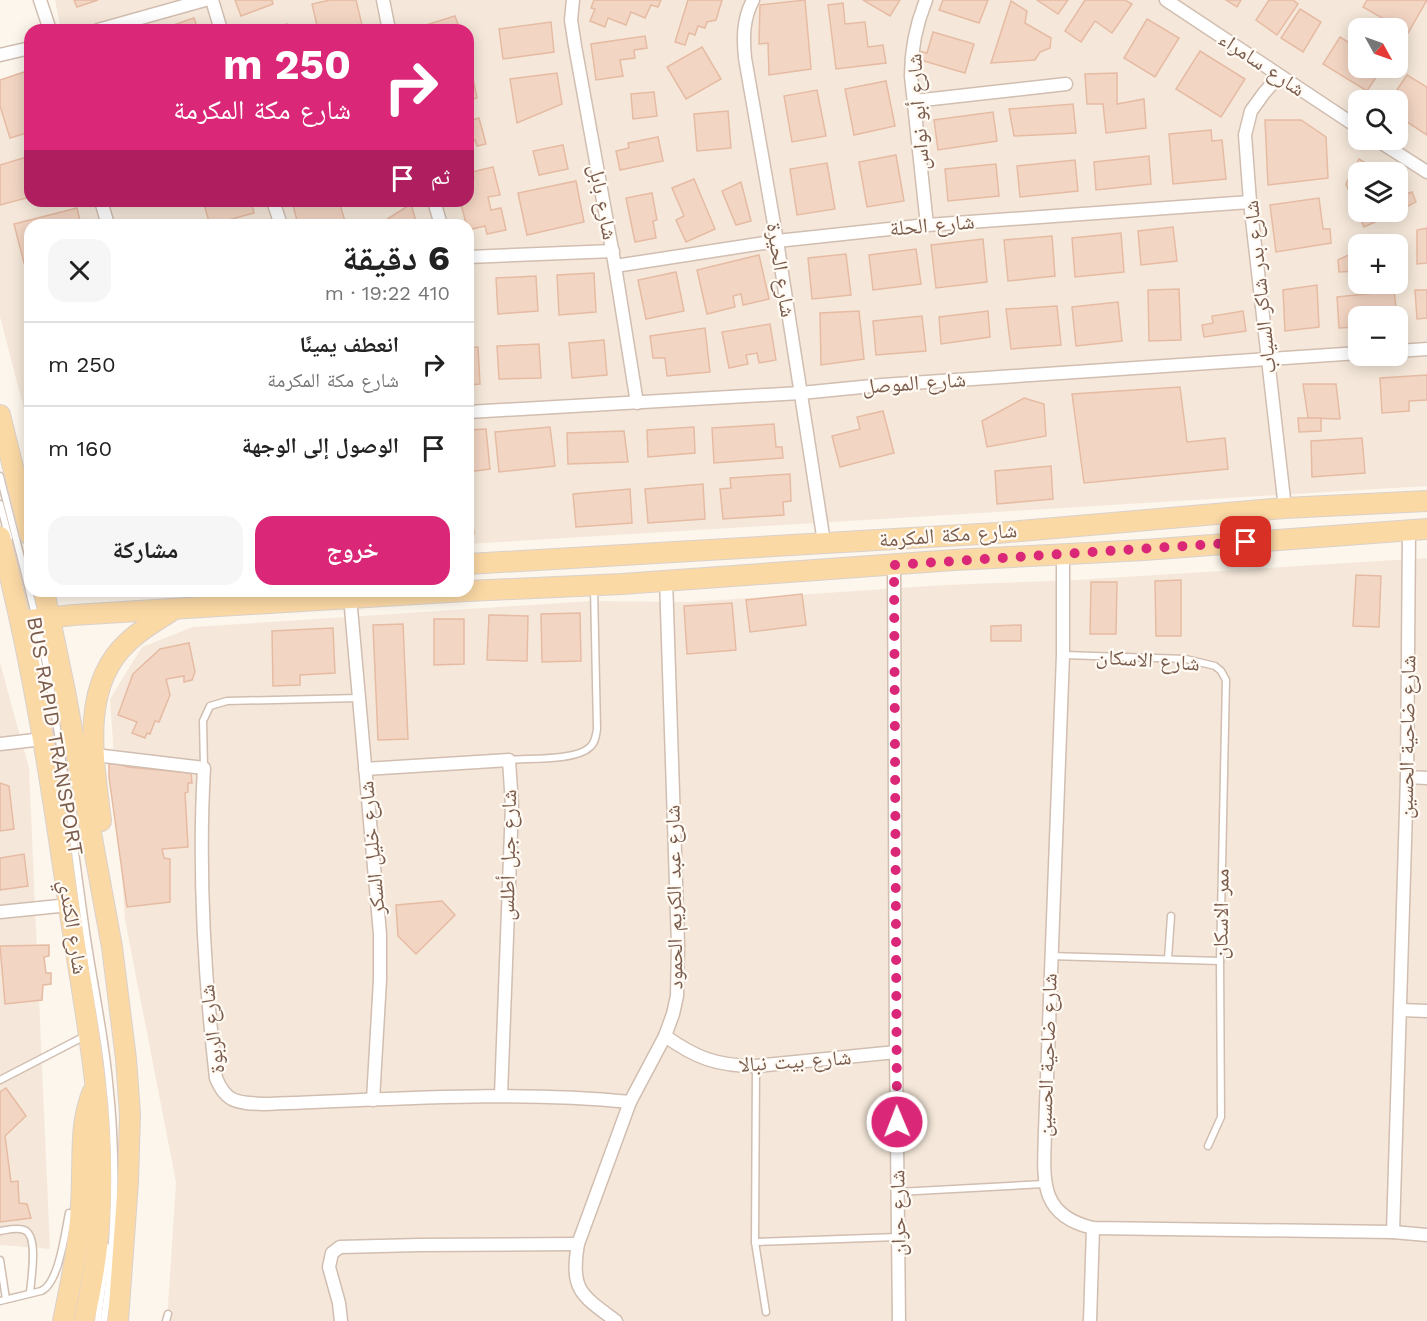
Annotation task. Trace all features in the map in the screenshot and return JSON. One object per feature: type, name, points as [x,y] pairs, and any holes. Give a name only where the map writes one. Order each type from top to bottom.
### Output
[{"type":"main road","points":[[0,414],[24,511]]},
{"type":"main road","name":"شارع مكة المكرمة","points":[[474,564],[998,533],[1285,508],[1427,501]]},
{"type":"main road","name":"شارع مكة المكرمة","points":[[474,591],[1063,555],[1418,529]]},
{"type":"main road","name":"شارع الكندي","points":[[0,537],[24,580]]},
{"type":"main road","name":"شارع الكندي","points":[[32,597],[43,739],[90,1033],[100,1139],[100,1214],[84,1321]]},
{"type":"main road","name":"شارع الكندي","points":[[32,597],[35,619],[101,883],[112,947],[126,1059],[130,1113],[128,1182],[118,1321]]},
{"type":"main road","name":"شارع مكة المكرمة","points":[[35,619],[350,597]]},
{"type":"main road","points":[[101,883],[101,825],[95,755],[97,693],[109,666],[127,643],[174,610]]},
{"type":"main road","points":[[63,1321],[77,1251],[82,1176],[82,1130],[85,1113],[95,1088]]},
{"type":"street","points":[[40,0],[48,24]]},
{"type":"street","points":[[119,24],[205,0]]},
{"type":"street","points":[[212,0],[219,24]]},
{"type":"street","points":[[383,0],[388,24]]},
{"type":"street","name":"شارع بابل","points":[[573,0],[572,20],[575,46],[613,251],[637,403]]},
{"type":"street","name":"شارع الحيرة","points":[[753,0],[744,21],[745,58],[777,241],[824,542]]},
{"type":"street","name":"شارع أبو نواس","points":[[926,0],[911,54],[927,225]]},
{"type":"street","name":"شارع سامراء","points":[[1166,0],[1348,121]]},
{"type":"street","points":[[0,56],[24,50]]},
{"type":"street","name":"شارع بدر شاكر السياب","points":[[1279,76],[1256,102],[1247,122],[1245,135],[1250,202],[1285,508]]},
{"type":"street","points":[[914,101],[1066,84]]},
{"type":"street","points":[[1393,150],[1427,172]]},
{"type":"street","name":"شارع الحلة","points":[[615,266],[777,241],[927,225],[1250,202]]},
{"type":"street","points":[[474,257],[613,251]]},
{"type":"street","points":[[1408,350],[1427,349]]},
{"type":"street","name":"شارع الموصل","points":[[474,412],[801,393],[882,385],[1348,354]]},
{"type":"street","name":"شارع ضاحية الحسين","points":[[1393,1232],[1407,777],[1418,529]]},
{"type":"street","name":"شارع ضاحية الحسين","points":[[1044,1184],[1050,956],[1063,655],[1063,555]]},
{"type":"street","name":"شارع حران","points":[[894,565],[897,1237],[900,1321]]},
{"type":"street","name":"شارع عبد الكريم الحمود","points":[[616,1321],[590,1302],[581,1292],[575,1279],[574,1265],[578,1244],[630,1102],[664,1036],[677,996],[678,945],[666,579]]},
{"type":"street","name":"شارع خليل السكر","points":[[350,597],[380,934],[374,1101]]},
{"type":"street","points":[[0,744],[43,739]]},
{"type":"street","points":[[95,755],[204,768]]},
{"type":"street","name":"شارع جبل أطلس","points":[[365,770],[509,760],[512,805],[501,1095]]},
{"type":"street","name":"شارع الربوة","points":[[204,768],[200,832],[206,985],[216,1078],[222,1091],[230,1098],[245,1104],[501,1095],[630,1102]]},
{"type":"street","points":[[1407,777],[1427,778]]},
{"type":"street","points":[[0,912],[69,905]]},
{"type":"street","points":[[1401,1010],[1427,1011]]},
{"type":"street","name":"شارع بيت نبالا","points":[[664,1036],[700,1058],[733,1066],[756,1066],[896,1052]]},
{"type":"street","points":[[1044,1184],[1048,1198],[1055,1207],[1079,1225],[1092,1228],[1393,1232],[1427,1236]]},
{"type":"street","points":[[1090,1321],[1092,1228]]},
{"type":"street","points":[[341,1321],[339,1303],[329,1267],[332,1253],[340,1247],[578,1244]]},
{"type":"lane","name":"BUS RAPID TRANSPORT","points":[[0,476],[24,567]]},
{"type":"lane","name":"BUS RAPID TRANSPORT","points":[[0,504],[24,573]]},
{"type":"lane","points":[[509,760],[582,753],[594,742],[597,729],[594,585]]},
{"type":"lane","name":"BUS RAPID TRANSPORT","points":[[35,619],[104,1078],[109,1168],[108,1215],[98,1321]]},
{"type":"lane","name":"BUS RAPID TRANSPORT","points":[[35,619],[57,728],[109,1080],[114,1138],[115,1194],[104,1321]]},
{"type":"lane","name":"شارع الاسكان","points":[[1063,655],[1186,659],[1215,666],[1226,680]]},
{"type":"lane","name":"ممر الاسكان","points":[[1208,1146],[1221,1117],[1220,961],[1226,680]]},
{"type":"lane","name":"شارع الربوة","points":[[204,768],[203,721],[210,706],[226,701],[359,698]]},
{"type":"lane","points":[[1168,959],[1171,916]]},
{"type":"lane","points":[[1050,956],[1220,961]]},
{"type":"lane","points":[[0,1080],[90,1033]]},
{"type":"lane","points":[[756,1066],[755,1242],[766,1312]]},
{"type":"lane","points":[[897,1192],[1044,1184]]},
{"type":"lane","points":[[0,1260],[3,1300],[47,1289],[51,1285],[59,1259],[69,1214]]},
{"type":"lane","points":[[0,1231],[26,1230],[33,1239],[30,1293]]},
{"type":"lane","points":[[755,1242],[897,1237]]},
{"type":"shaded area","points":[[55,0],[1427,0],[1427,486],[474,544],[474,219],[24,219],[24,409],[0,317],[0,92],[24,78],[24,207],[474,207],[474,24],[60,24]]},
{"type":"shaded area","points":[[1427,558],[1427,1321],[167,1321],[176,1182],[125,920],[110,699],[142,647],[193,627],[591,601],[691,602],[944,585],[1076,580]]},
{"type":"shaded area","points":[[0,663],[29,768],[50,1249],[0,1245]]},
{"type":"building","points":[[74,0],[98,0],[77,7]]},
{"type":"building","points":[[235,0],[272,0],[273,4],[241,16]]},
{"type":"building","points":[[330,0],[356,0],[362,24],[317,24],[312,4]]},
{"type":"building","points":[[594,0],[661,0],[658,7],[651,5],[645,18],[631,12],[626,25],[608,18],[605,27],[590,21],[595,9],[591,8]]},
{"type":"building","points":[[688,0],[722,0],[716,20],[707,22],[705,28],[698,26],[695,35],[689,33],[685,45],[675,42]]},
{"type":"building","points":[[805,0],[811,69],[769,75],[768,43],[759,44],[760,5]]},
{"type":"building","points":[[863,0],[900,0],[890,16]]},
{"type":"building","points":[[943,0],[988,0],[979,23],[939,10]]},
{"type":"building","points":[[1037,0],[1068,0],[1058,14]]},
{"type":"building","points":[[1085,0],[1125,0],[1132,4],[1112,33],[1095,21],[1081,42],[1065,31]]},
{"type":"building","points":[[1226,0],[1241,0],[1237,7]]},
{"type":"building","points":[[1269,0],[1293,0],[1298,4],[1277,35],[1256,20]]},
{"type":"building","points":[[1367,0],[1427,0],[1408,33],[1408,18],[1382,18],[1363,7]]},
{"type":"building","points":[[1011,1],[1027,11],[1025,23],[1051,38],[1050,48],[1040,52],[1035,60],[991,63]]},
{"type":"building","points":[[843,3],[845,24],[865,22],[868,47],[883,45],[886,63],[836,69],[828,5]]},
{"type":"building","points":[[1300,9],[1321,22],[1303,52],[1281,38]]},
{"type":"building","points":[[455,16],[458,24],[429,24]]},
{"type":"building","points":[[194,18],[196,24],[176,24]]},
{"type":"building","points":[[1147,19],[1179,38],[1155,77],[1124,58]]},
{"type":"building","points":[[551,22],[554,52],[503,59],[499,29]]},
{"type":"building","points":[[933,32],[974,44],[965,73],[917,59],[919,51],[927,53]]},
{"type":"building","points":[[645,36],[647,48],[634,50],[635,58],[620,60],[623,76],[596,80],[591,44]]},
{"type":"building","points":[[1340,37],[1348,42],[1348,78],[1375,78],[1365,90],[1323,64]]},
{"type":"building","points":[[702,47],[721,79],[686,99],[667,67]]},
{"type":"building","points":[[1200,51],[1245,79],[1221,117],[1176,89]]},
{"type":"building","points":[[24,72],[24,134],[10,138],[0,106],[0,80]]},
{"type":"building","points":[[557,73],[562,104],[517,123],[510,79]]},
{"type":"building","points":[[1117,73],[1117,104],[1144,99],[1146,128],[1106,133],[1103,104],[1087,104],[1085,74]]},
{"type":"building","points":[[1408,76],[1427,87],[1427,135],[1408,123],[1408,90],[1397,90]]},
{"type":"building","points":[[886,81],[895,126],[854,135],[845,89]]},
{"type":"building","points":[[474,83],[477,98],[474,99]]},
{"type":"building","points":[[817,90],[826,136],[792,142],[784,96]]},
{"type":"building","points":[[654,92],[657,116],[633,119],[631,94]]},
{"type":"building","points":[[1073,104],[1076,133],[1014,136],[1009,109]]},
{"type":"building","points":[[728,111],[731,148],[697,151],[694,114]]},
{"type":"building","points":[[993,112],[997,141],[938,150],[934,120]]},
{"type":"building","points":[[479,118],[486,144],[477,146],[474,140],[474,119]]},
{"type":"building","points":[[1265,120],[1301,120],[1326,137],[1328,178],[1268,185]]},
{"type":"building","points":[[1211,130],[1212,141],[1222,140],[1226,179],[1173,184],[1169,134]]},
{"type":"building","points":[[658,137],[663,161],[620,170],[616,151],[629,148],[628,143]]},
{"type":"building","points":[[563,145],[568,169],[539,175],[533,151]]},
{"type":"building","points":[[896,155],[904,201],[867,207],[859,162]]},
{"type":"building","points":[[1149,156],[1151,184],[1096,190],[1094,162]]},
{"type":"building","points":[[24,158],[24,199],[0,205],[0,165]]},
{"type":"building","points":[[1075,160],[1078,191],[1020,197],[1017,166]]},
{"type":"building","points":[[827,163],[835,209],[797,215],[790,169]]},
{"type":"building","points":[[996,164],[999,196],[948,201],[945,169]]},
{"type":"building","points":[[493,167],[500,195],[488,197],[491,210],[501,208],[506,230],[487,234],[485,226],[474,229],[474,219],[465,219],[462,207],[474,207],[474,172]]},
{"type":"building","points":[[694,179],[715,229],[686,242],[676,220],[684,216],[672,188]]},
{"type":"building","points":[[576,181],[584,222],[527,235],[518,193]]},
{"type":"building","points":[[741,182],[751,221],[736,225],[722,191]]},
{"type":"building","points":[[1412,192],[1416,202],[1408,206],[1408,193]]},
{"type":"building","points":[[652,193],[657,220],[653,221],[656,238],[635,242],[626,198]]},
{"type":"building","points":[[1319,198],[1323,229],[1330,229],[1331,243],[1276,252],[1270,205]]},
{"type":"building","points":[[205,207],[252,207],[254,213],[232,219],[208,219]]},
{"type":"building","points":[[294,207],[341,207],[344,219],[296,219]]},
{"type":"building","points":[[406,207],[412,207],[415,219],[387,219]]},
{"type":"building","points":[[77,208],[80,219],[34,219]]},
{"type":"building","points":[[24,221],[24,263],[14,224]]},
{"type":"building","points":[[1362,222],[1375,222],[1364,227]]},
{"type":"building","points":[[1173,227],[1177,261],[1141,265],[1138,231]]},
{"type":"building","points":[[1427,228],[1427,263],[1417,264],[1417,230]]},
{"type":"building","points":[[1121,233],[1124,272],[1075,277],[1072,238]]},
{"type":"building","points":[[1052,236],[1055,276],[1008,281],[1004,240]]},
{"type":"building","points":[[983,239],[987,282],[936,288],[931,245]]},
{"type":"building","points":[[916,249],[921,284],[873,290],[869,255]]},
{"type":"building","points":[[846,254],[851,295],[812,299],[808,258]]},
{"type":"building","points":[[759,255],[769,299],[743,305],[741,294],[733,296],[735,307],[707,314],[697,270]]},
{"type":"building","points":[[1348,255],[1348,272],[1339,272],[1338,260]]},
{"type":"building","points":[[676,272],[684,311],[646,319],[638,280]]},
{"type":"building","points":[[594,273],[596,312],[559,315],[557,275]]},
{"type":"building","points":[[536,276],[538,311],[498,314],[496,278]]},
{"type":"building","points":[[1317,285],[1319,327],[1285,331],[1283,290]]},
{"type":"building","points":[[1179,289],[1181,340],[1149,341],[1148,290]]},
{"type":"building","points":[[1415,290],[1427,290],[1427,318],[1417,319]]},
{"type":"building","points":[[1394,294],[1396,306],[1348,306],[1348,328],[1339,328],[1337,297]]},
{"type":"building","points":[[1118,302],[1122,341],[1076,346],[1072,307]]},
{"type":"building","points":[[1057,306],[1061,345],[1011,349],[1006,309]]},
{"type":"building","points":[[859,311],[864,359],[821,365],[820,313]]},
{"type":"building","points":[[988,311],[990,337],[941,344],[939,317]]},
{"type":"building","points":[[1243,311],[1246,331],[1204,337],[1202,325],[1213,323],[1212,316]]},
{"type":"building","points":[[922,316],[926,351],[876,355],[873,321]]},
{"type":"building","points":[[770,324],[776,360],[759,363],[757,353],[746,355],[748,364],[729,368],[722,332]]},
{"type":"building","points":[[705,328],[710,372],[667,376],[665,358],[653,358],[650,336]]},
{"type":"building","points":[[604,340],[607,375],[572,378],[569,343]]},
{"type":"building","points":[[539,344],[541,378],[499,379],[497,346]]},
{"type":"building","points":[[474,347],[478,347],[480,384],[474,384]]},
{"type":"building","points":[[1427,375],[1427,400],[1409,401],[1409,411],[1382,413],[1380,378]]},
{"type":"building","points":[[1303,384],[1336,384],[1340,419],[1308,418]]},
{"type":"building","points":[[1180,387],[1187,442],[1225,438],[1228,469],[1084,483],[1072,394]]},
{"type":"building","points":[[1024,398],[1044,404],[1046,436],[987,447],[982,421]]},
{"type":"building","points":[[883,411],[894,453],[840,467],[832,436],[860,429],[857,417]]},
{"type":"building","points":[[1298,418],[1321,418],[1321,431],[1299,432]]},
{"type":"building","points":[[774,424],[776,447],[782,447],[783,458],[714,463],[712,428]]},
{"type":"building","points":[[550,427],[555,466],[499,472],[495,432]]},
{"type":"building","points":[[694,427],[695,453],[648,457],[647,430]]},
{"type":"building","points":[[486,429],[490,469],[474,471],[474,430]]},
{"type":"building","points":[[624,431],[628,462],[568,464],[567,433]]},
{"type":"building","points":[[1362,438],[1365,473],[1312,477],[1311,441]]},
{"type":"building","points":[[1051,466],[1053,499],[997,504],[995,471]]},
{"type":"building","points":[[790,474],[791,501],[783,502],[784,515],[723,519],[720,489],[731,488],[730,478]]},
{"type":"building","points":[[703,484],[705,519],[648,523],[645,489]]},
{"type":"building","points":[[630,489],[632,523],[576,527],[573,494]]},
{"type":"building","points":[[1356,575],[1381,576],[1379,627],[1353,626]]},
{"type":"building","points":[[1181,580],[1181,636],[1156,636],[1155,581]]},
{"type":"building","points":[[1091,582],[1117,582],[1116,634],[1090,634]]},
{"type":"building","points":[[802,594],[806,625],[750,632],[746,600]]},
{"type":"building","points":[[732,603],[736,650],[687,654],[684,606]]},
{"type":"building","points":[[580,613],[581,661],[542,662],[541,614]]},
{"type":"building","points":[[489,615],[528,616],[527,661],[487,660]]},
{"type":"building","points":[[434,619],[464,619],[464,664],[434,665]]},
{"type":"building","points":[[403,624],[408,739],[378,740],[373,625]]},
{"type":"building","points":[[1021,625],[1021,641],[991,641],[991,626]]},
{"type":"building","points":[[333,628],[335,673],[300,675],[300,685],[273,686],[272,631]]},
{"type":"building","points":[[189,643],[195,672],[192,680],[184,682],[184,676],[166,679],[170,695],[159,722],[155,721],[150,734],[147,733],[145,738],[132,733],[137,722],[118,715],[133,674],[160,649]]},
{"type":"building","points":[[115,763],[128,767],[191,773],[192,783],[188,783],[188,792],[185,793],[188,847],[162,849],[164,858],[170,859],[170,902],[127,907],[109,777],[109,764]]},
{"type":"building","points":[[0,783],[9,786],[14,829],[0,831]]},
{"type":"building","points":[[24,854],[28,886],[0,890],[0,858]]},
{"type":"building","points":[[442,901],[455,915],[416,954],[398,936],[396,905]]},
{"type":"building","points":[[49,945],[49,956],[44,957],[46,973],[51,973],[51,984],[43,985],[42,1000],[5,1004],[0,946]]},
{"type":"building","points":[[6,1088],[26,1116],[5,1136],[11,1182],[18,1181],[19,1203],[27,1204],[31,1218],[0,1222],[0,1092]]},
{"type":"route","points":[[897,1122],[894,565],[1246,542]]}]
